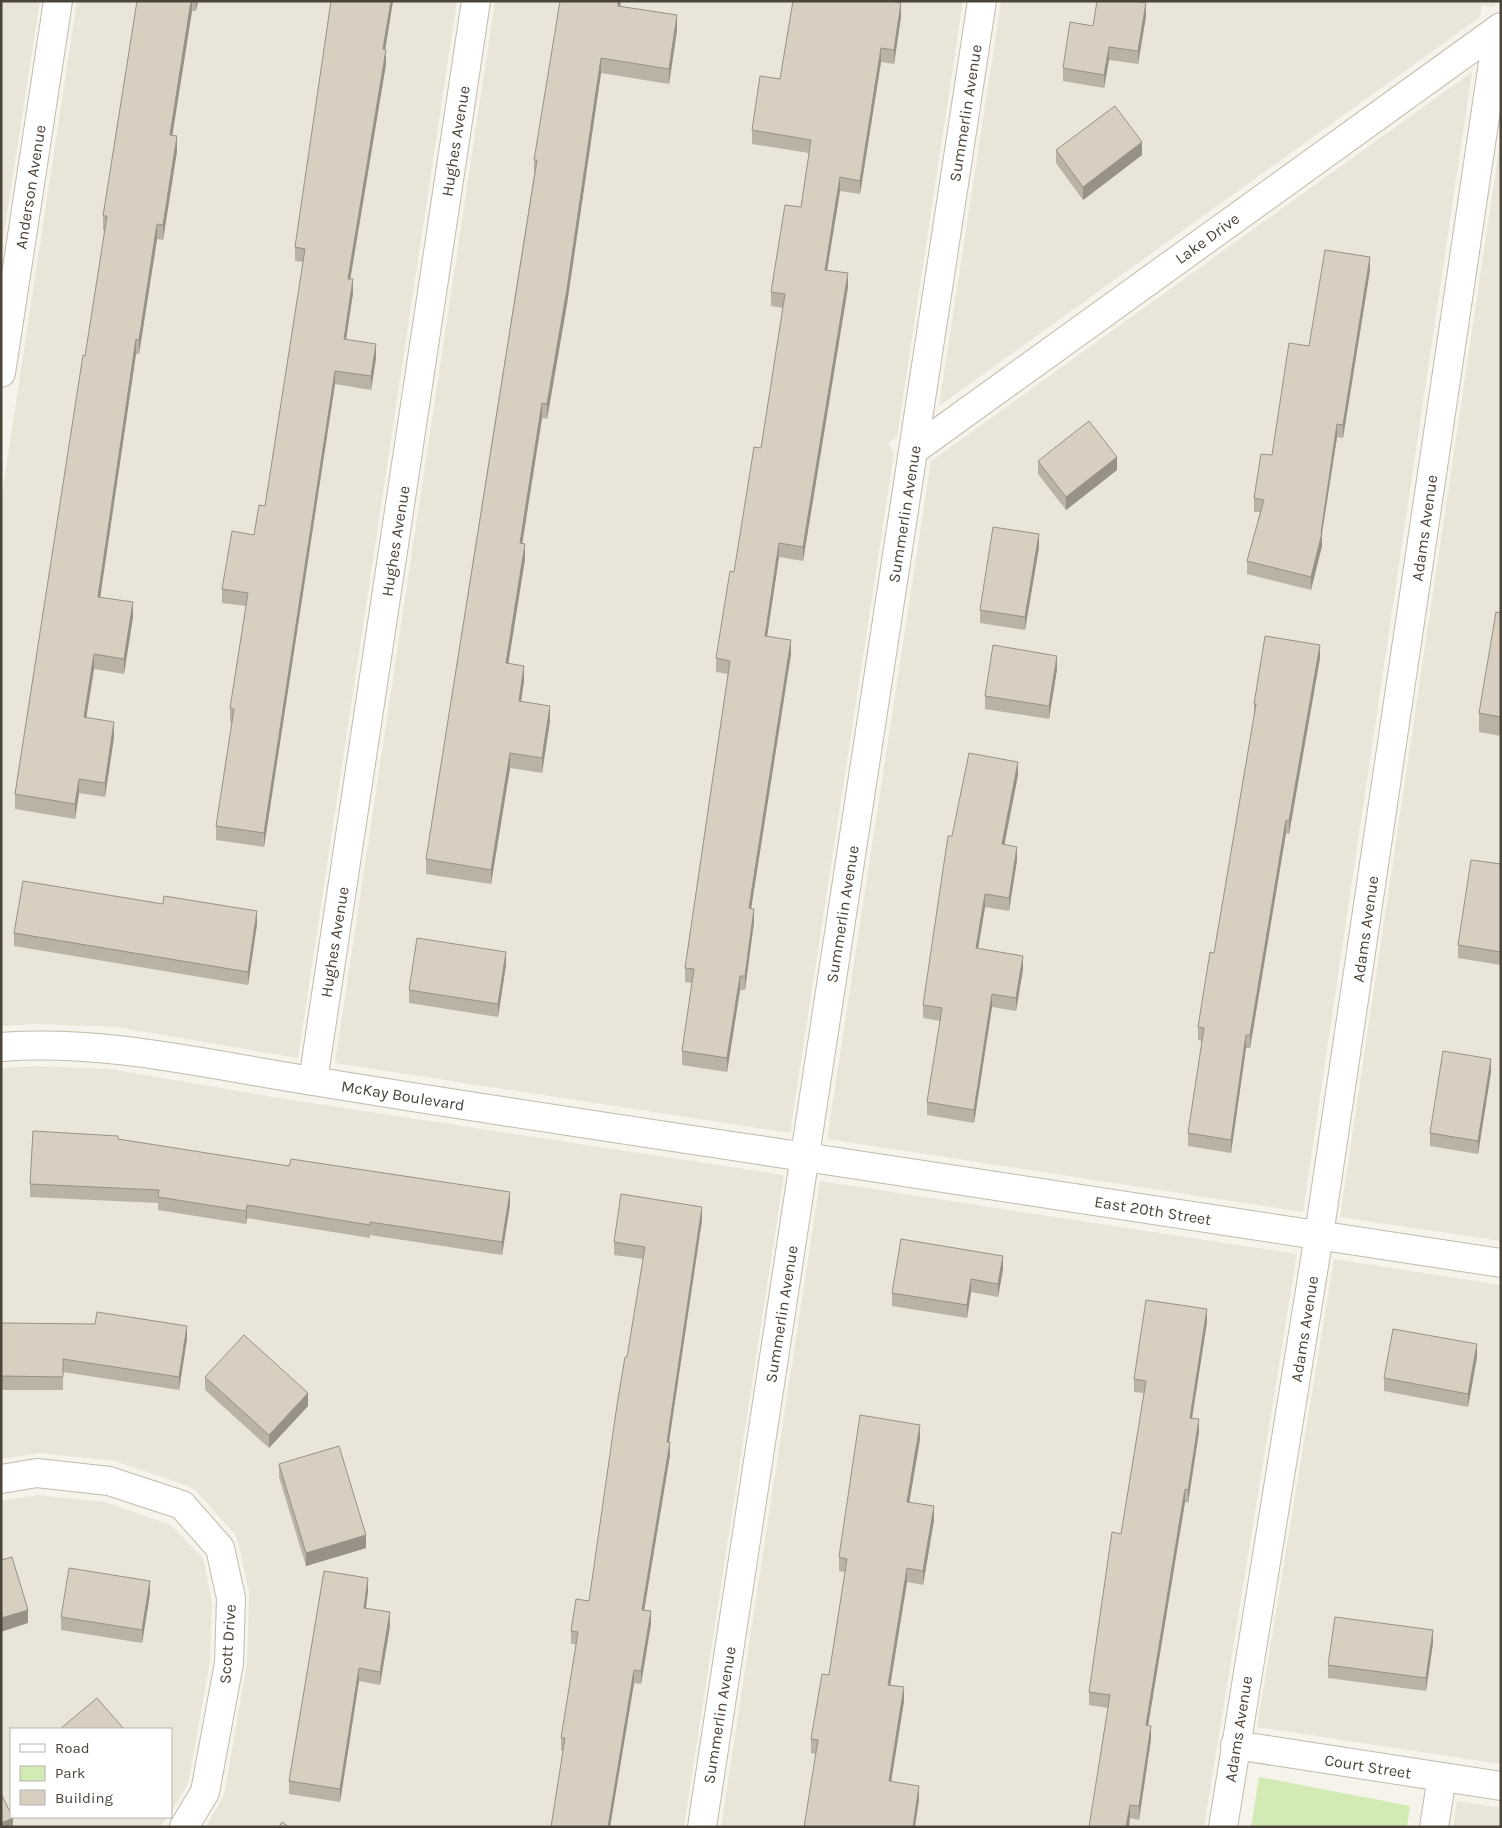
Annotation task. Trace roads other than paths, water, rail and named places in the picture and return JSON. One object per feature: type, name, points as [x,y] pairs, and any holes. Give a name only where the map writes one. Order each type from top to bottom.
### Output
[{"type":"street","name":"Anderson Avenue","points":[[1,373],[58,1]]},
{"type":"street","name":"Hughes Avenue","points":[[313,1081],[476,1]]},
{"type":"street","name":"Summerlin Avenue","points":[[702,1827],[982,1]]},
{"type":"street","name":"Lake Drive","points":[[914,450],[1499,28]]},
{"type":"street","name":"Adams Avenue","points":[[1223,1827],[1319,1235],[1499,28]]},
{"type":"street","name":"McKay Boulevard","points":[[1,1047],[36,1044],[112,1048],[805,1157]]},
{"type":"street","name":"East 20th Street","points":[[805,1157],[1501,1263]]},
{"type":"street","name":"Scott Drive","points":[[1,1479],[38,1473],[109,1481],[182,1506],[220,1548],[231,1598],[229,1663],[205,1792],[184,1827]]},
{"type":"street","name":"Court Street","points":[[1235,1745],[1501,1786]]},
{"type":"street","points":[[1434,1827],[1442,1777]]}]
